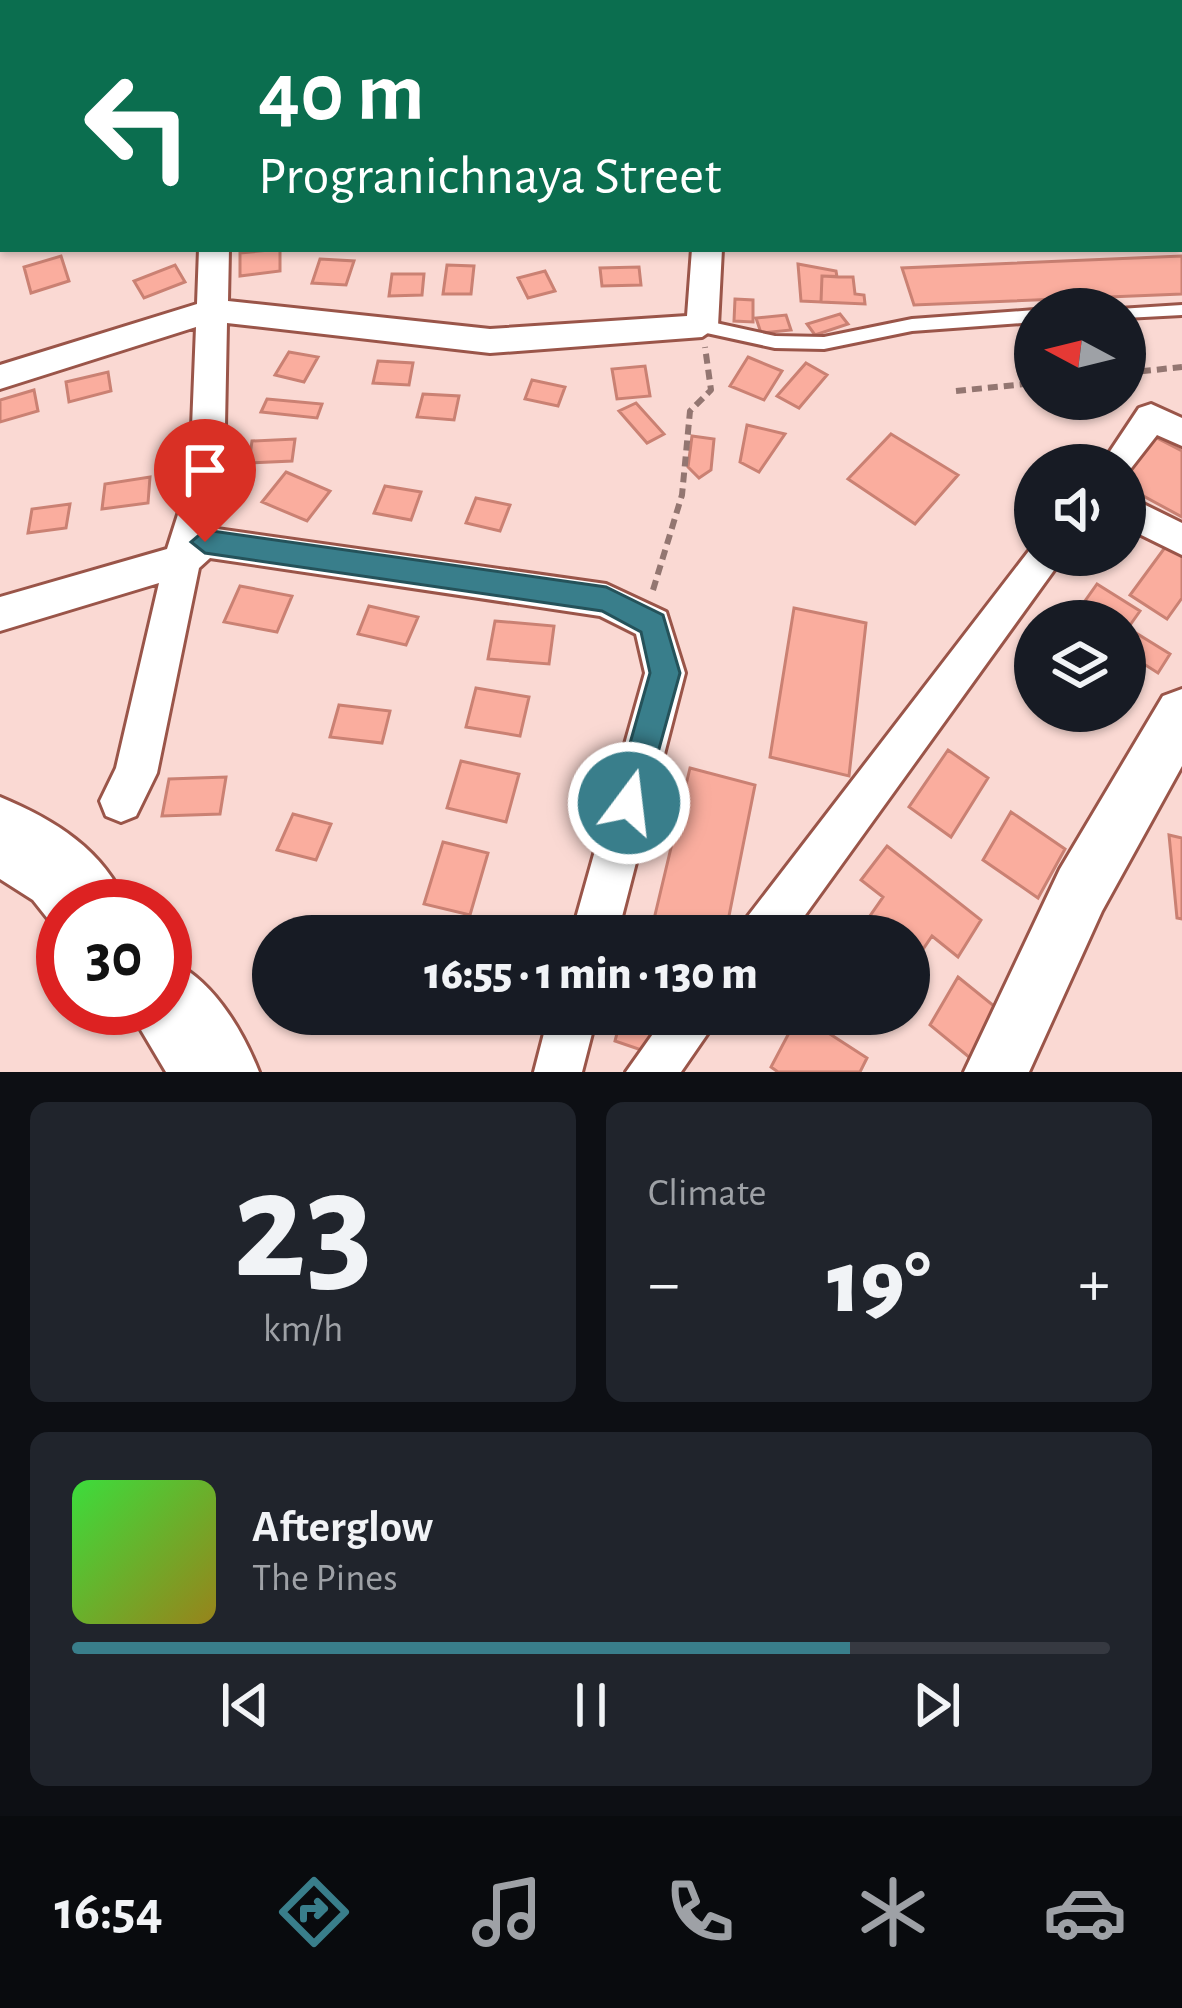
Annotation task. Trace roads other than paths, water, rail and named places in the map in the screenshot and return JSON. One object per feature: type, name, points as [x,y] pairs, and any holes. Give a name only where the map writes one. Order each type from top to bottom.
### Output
[{"type":"highway","points":[[0,835],[65,879]]},
{"type":"highway","points":[[0,859],[36,886]]},
{"type":"highway","points":[[167,1035],[196,1072]]},
{"type":"highway","points":[[191,1035],[217,1072]]},
{"type":"main road","points":[[997,1072],[1081,890],[1182,714]]},
{"type":"street","points":[[121,801],[136,773],[182,560],[207,477],[214,252]]},
{"type":"street","points":[[0,377],[214,310],[490,341],[702,326],[707,252]]},
{"type":"street","points":[[1133,444],[1151,418],[1182,433]]},
{"type":"street","points":[[1146,522],[1182,540]]},
{"type":"street","points":[[0,614],[182,560],[205,542],[606,600],[644,619],[653,624],[665,673],[600,915]]},
{"type":"street","points":[[777,915],[824,859],[1029,576]]},
{"type":"street","points":[[558,1072],[568,1035]]},
{"type":"street","points":[[650,1072],[680,1035]]},
{"type":"lane","points":[[1146,311],[1182,310]]},
{"type":"lane","points":[[702,326],[775,342],[824,343],[912,325],[1014,318]]}]
